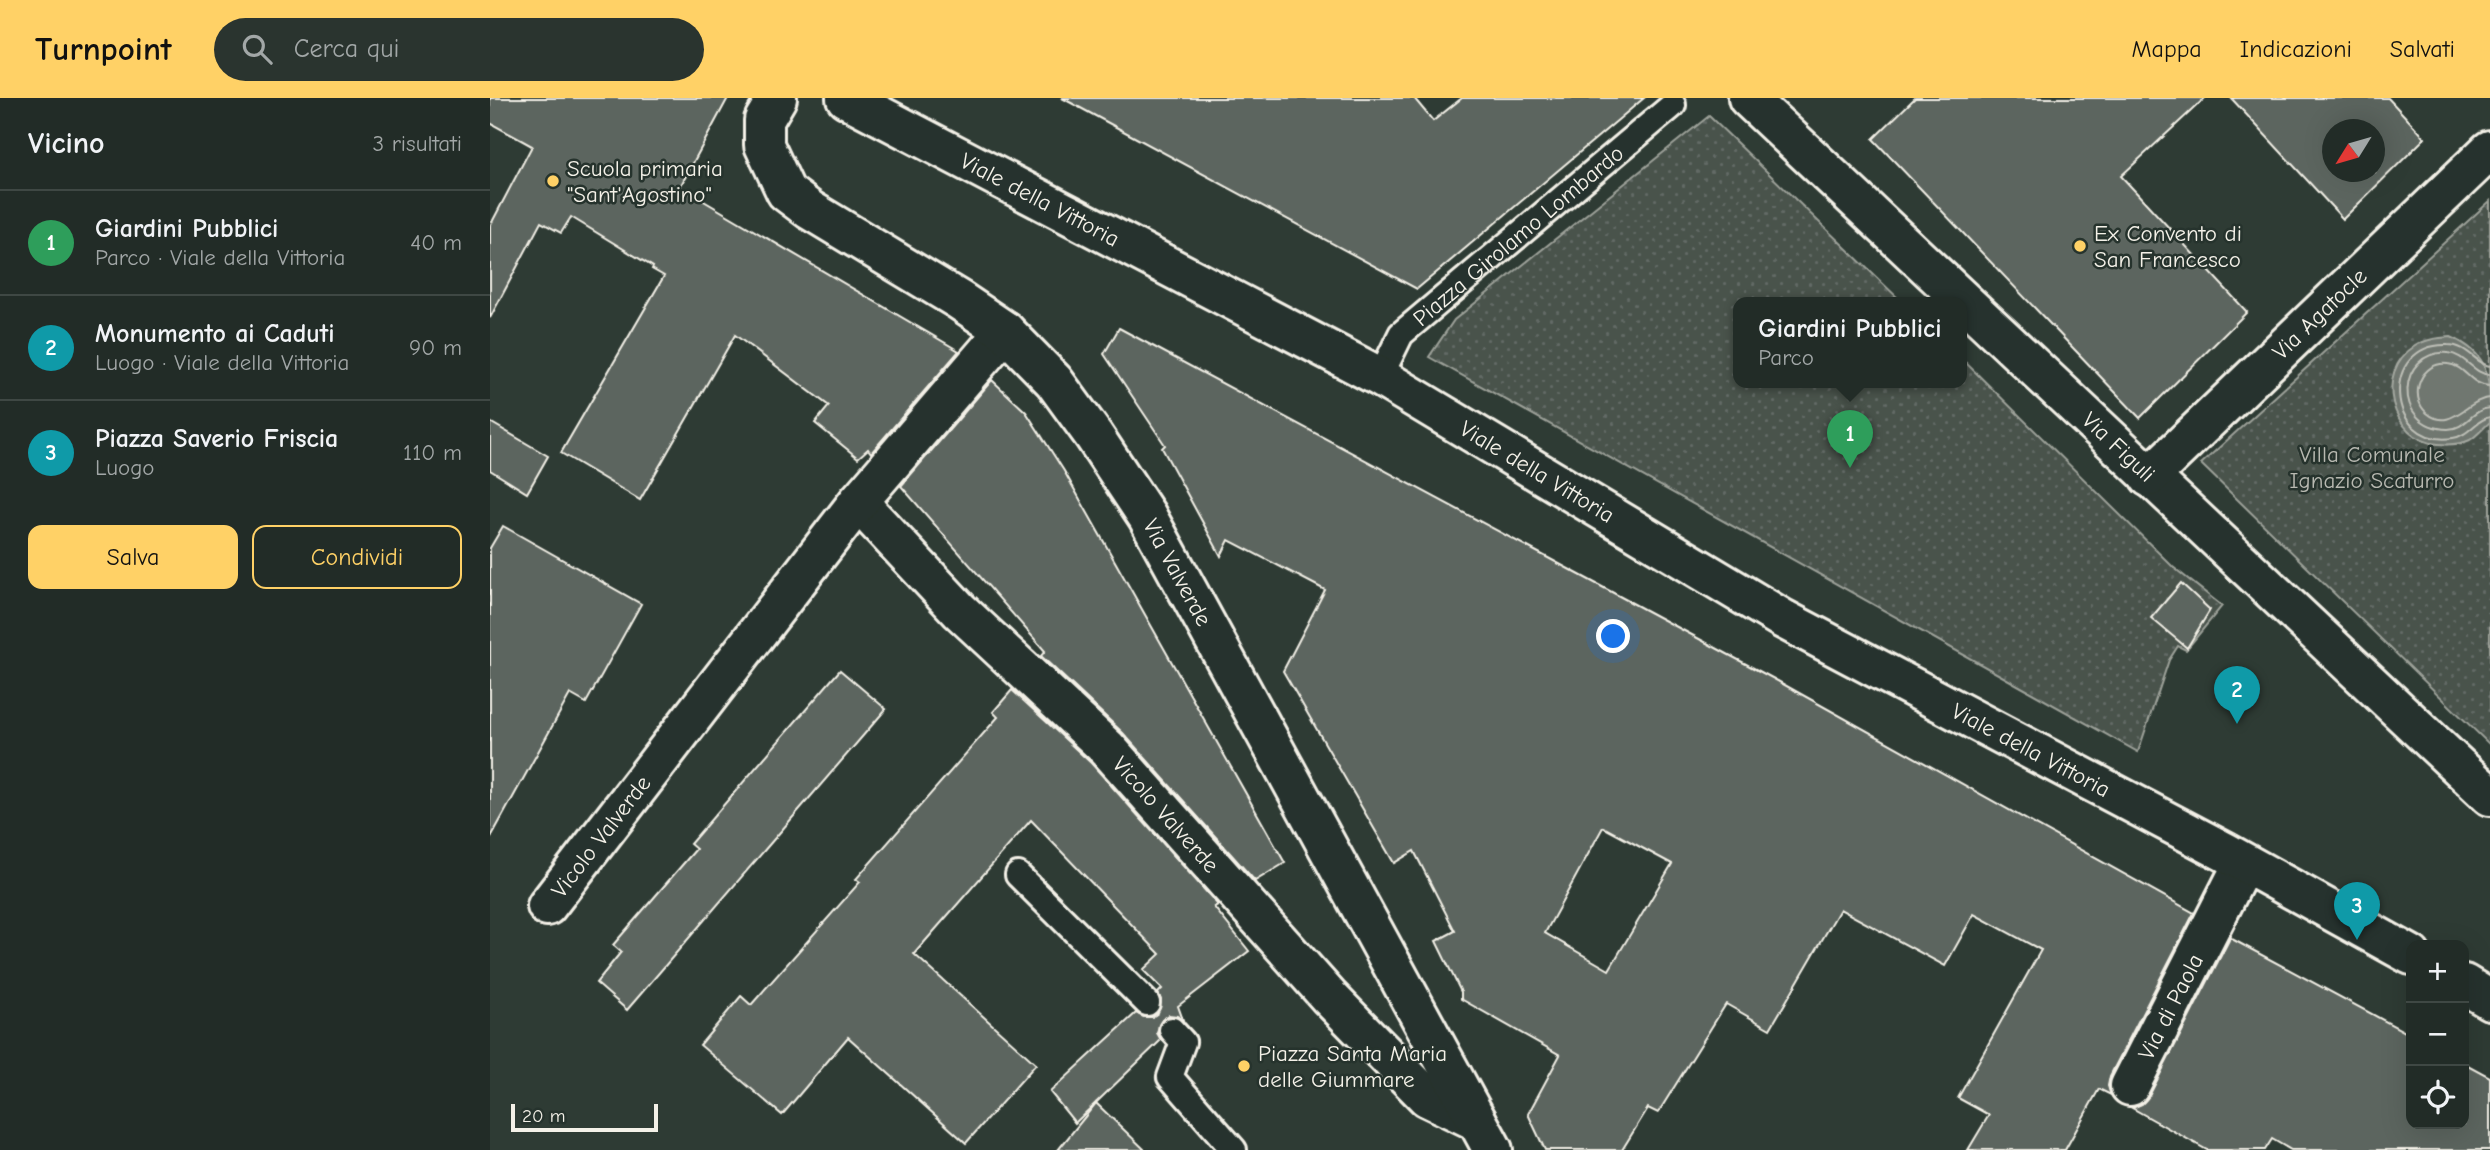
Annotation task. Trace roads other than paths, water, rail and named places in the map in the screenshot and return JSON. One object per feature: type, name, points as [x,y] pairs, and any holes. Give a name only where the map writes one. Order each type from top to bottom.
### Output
[{"type":"street","name":"Via Valverde","points":[[776,98],[764,120],[764,145],[786,191],[810,210],[1005,331],[1054,381],[1094,436],[1147,516],[1485,1136]]},
{"type":"street","name":"Viale della Vittoria","points":[[846,98],[1380,377],[1783,619],[2406,952]]},
{"type":"street","name":"Via Figuli","points":[[1748,98],[1959,297]]},
{"type":"street","name":"Via Agatocle","points":[[2149,477],[2490,150]]},
{"type":"street","name":"Via Figuli","points":[[1967,305],[2490,796]]},
{"type":"street","name":"Vicolo Valverde","points":[[547,906],[858,502],[1005,331]]},
{"type":"street","name":"Vicolo Valverde","points":[[858,502],[960,611],[1107,748],[1320,987],[1427,1097],[1485,1136]]},
{"type":"street","name":"Via di Paola","points":[[2130,1086],[2213,926],[2234,858]]},
{"type":"street","points":[[2469,987],[2490,1000]]},
{"type":"lane","name":"Piazza Girolamo Lombardo","points":[[1380,377],[1401,334],[1673,105]]},
{"type":"lane","points":[[1018,875],[1147,1003]]},
{"type":"lane","points":[[1172,1030],[1183,1041],[1170,1077],[1234,1150]]},
{"type":"water","points":[[2451,337],[2474,351],[2485,369],[2490,422],[2470,440],[2438,444],[2422,440],[2409,431],[2399,418],[2391,387],[2394,372],[2402,358],[2415,346],[2428,340]]},
{"type":"place","name":"Scuola primaria \"Sant'Agostino\"","points":[[553,181]]},
{"type":"place","name":"Ex Convento di San Francesco","points":[[2080,246]]},
{"type":"place","name":"Giardini Pubblici","points":[[1850,468]]},
{"type":"place","name":"Monumento ai Caduti","points":[[2237,724]]},
{"type":"place","name":"Piazza Saverio Friscia","points":[[2357,940]]},
{"type":"place","name":"Piazza Santa Maria delle Giummare","points":[[1244,1066]]},
{"type":"park label","name":"Villa Comunale Ignazio Scaturro","points":[[2372,467]]}]
